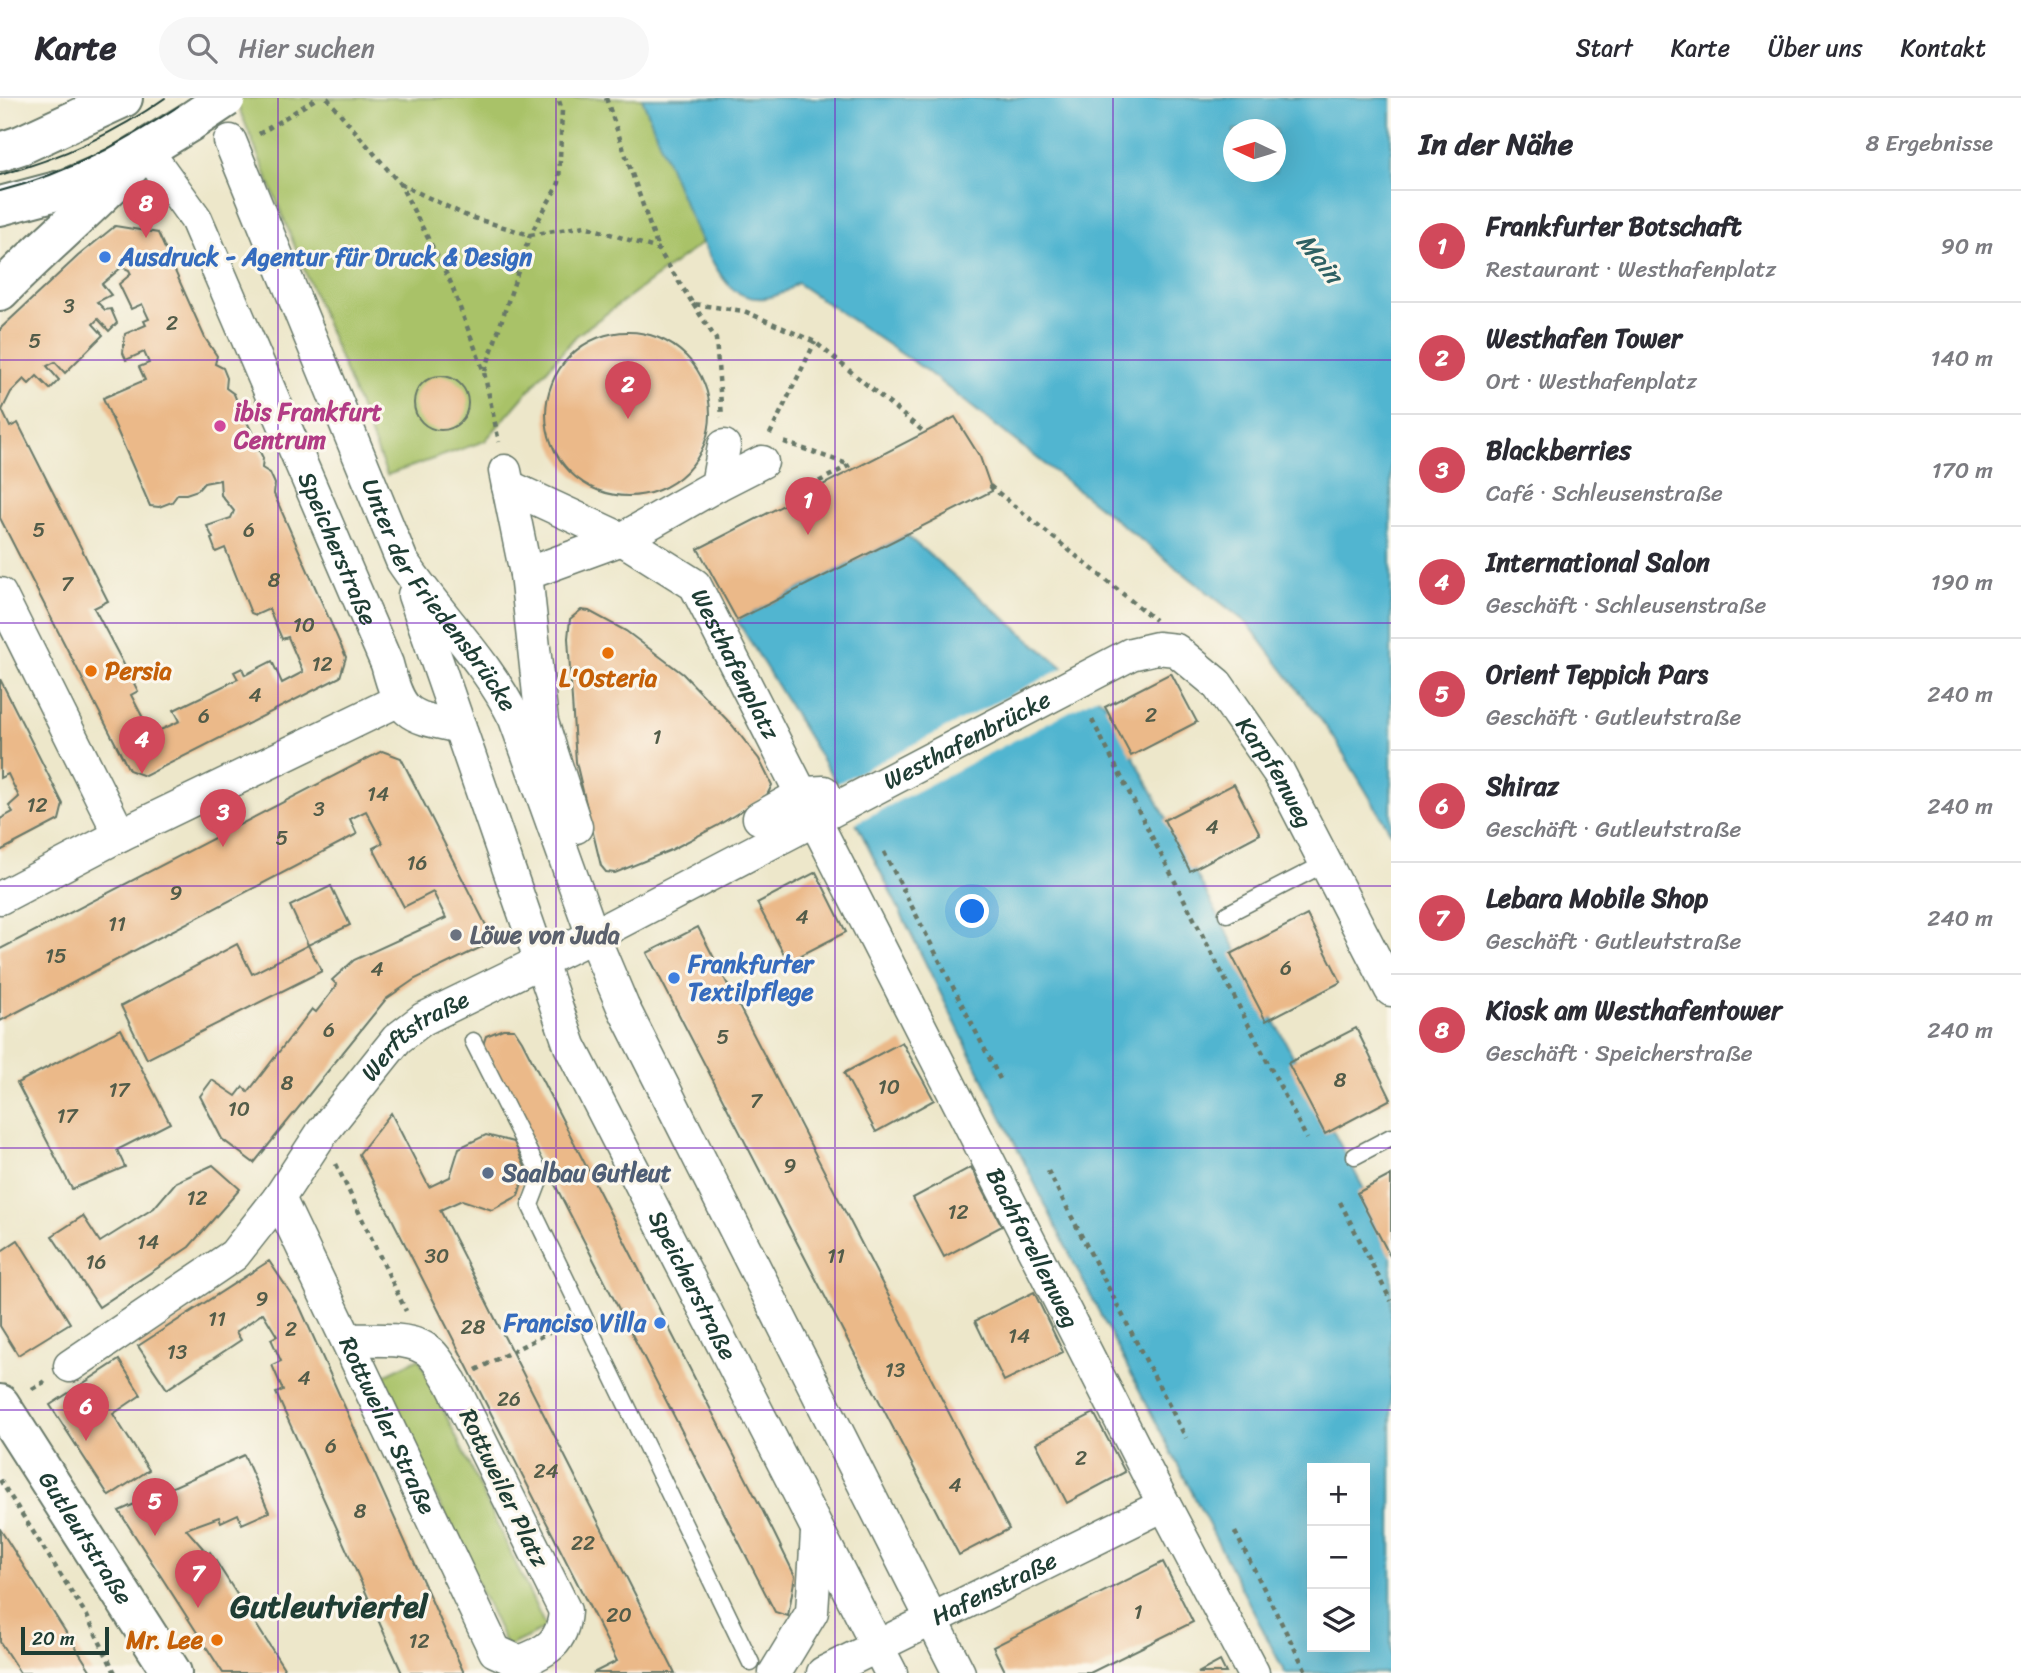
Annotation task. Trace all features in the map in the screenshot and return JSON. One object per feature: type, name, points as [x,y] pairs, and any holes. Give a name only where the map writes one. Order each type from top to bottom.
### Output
[{"type":"main road","points":[[0,206],[68,188],[146,150],[226,98]]},
{"type":"main road","points":[[0,152],[117,100]]},
{"type":"main road","points":[[0,291],[67,226],[102,198],[146,150]]},
{"type":"main road","name":"Gutleutstraße","points":[[0,1404],[164,1666]]},
{"type":"street","name":"Unter der Friedensbrücke","points":[[240,140],[402,561],[429,602],[500,687],[515,719],[593,936]]},
{"type":"street","name":"Speicherstraße","points":[[146,150],[196,219],[387,664],[397,701]]},
{"type":"street","points":[[717,485],[723,437]]},
{"type":"street","points":[[526,574],[622,539],[717,485],[766,446]]},
{"type":"street","name":"Unter der Friedensbrücke","points":[[506,476],[526,574],[542,722],[591,875]]},
{"type":"street","name":"Westhafenplatz","points":[[506,476],[622,539],[695,585],[823,803]]},
{"type":"street","name":"Speicherstraße","points":[[402,561],[538,962],[570,1046],[885,1660]]},
{"type":"street","points":[[0,594],[120,835]]},
{"type":"street","name":"Karpfenweg","points":[[1096,673],[1131,654],[1157,648],[1175,649],[1217,684],[1279,773],[1391,990]]},
{"type":"street","name":"Westhafenbrücke","points":[[823,803],[1096,673]]},
{"type":"street","points":[[0,898],[120,835],[397,701],[421,719],[460,727]]},
{"type":"street","points":[[760,818],[823,803]]},
{"type":"street","name":"Werftstraße","points":[[70,1366],[233,1255],[279,1198],[321,1134],[397,1039],[423,1019],[593,936],[823,803]]},
{"type":"street","name":"Bachforellenweg","points":[[823,803],[1164,1505],[1253,1673]]},
{"type":"street","points":[[593,936],[623,1007],[958,1673]]},
{"type":"street","name":"Rottweiler Straße","points":[[279,1198],[495,1651]]},
{"type":"street","name":"Rottweiler Platz","points":[[348,1340],[390,1340],[424,1348],[439,1364],[451,1382],[565,1611],[562,1633],[552,1647],[519,1662],[495,1651]]},
{"type":"street","name":"Hafenstraße","points":[[823,1673],[885,1660],[931,1620],[1164,1505]]},
{"type":"street","points":[[763,1668],[812,1612],[817,1531]]},
{"type":"lane","points":[[1227,914],[1326,863]]},
{"type":"lane","points":[[472,1041],[541,1176],[530,1205],[763,1668]]},
{"type":"lane","points":[[1355,1156],[1391,1138]]},
{"type":"path","points":[[240,140],[317,98]]},
{"type":"path","points":[[327,98],[400,184],[450,281],[484,372],[506,476]]},
{"type":"path","points":[[484,372],[530,235],[559,183],[562,110],[558,98]]},
{"type":"path","points":[[606,98],[657,249],[716,339],[723,437]]},
{"type":"path","points":[[400,184],[467,216],[530,235],[585,226],[657,249]]},
{"type":"path","points":[[693,304],[744,311],[815,342],[925,433]]},
{"type":"path","points":[[786,499],[850,465],[766,446],[815,342]]},
{"type":"path","points":[[990,486],[1149,612],[1162,628]]},
{"type":"path","points":[[1092,719],[1307,1139]]},
{"type":"path","points":[[884,852],[1001,1081]]},
{"type":"path","points":[[335,1162],[407,1311]]},
{"type":"path","points":[[1048,1171],[1186,1438]]},
{"type":"path","points":[[1339,1202],[1391,1301]]},
{"type":"path","points":[[470,1373],[583,1314]]},
{"type":"path","points":[[0,1480],[86,1616],[115,1673]]},
{"type":"path","points":[[1235,1532],[1307,1673]]},
{"type":"green space","points":[[235,98],[642,98],[702,243],[576,336],[485,441],[387,475]]},
{"type":"green space","points":[[419,1358],[546,1628],[507,1647],[380,1377]]},
{"type":"water","name":"Main","points":[[642,98],[1391,98],[1391,833],[1333,736],[1248,624],[924,369],[797,283],[783,293],[767,298],[750,297],[734,290],[709,256]]},
{"type":"water","points":[[906,535],[1105,703],[1391,1240],[1391,1673],[1285,1673],[1078,1271],[837,784],[737,620]]},
{"type":"pier","points":[[1067,666],[1101,695],[854,824],[834,785]]},
{"type":"building","points":[[115,226],[158,233],[205,338],[217,356],[215,364],[223,368],[227,378],[226,388],[234,394],[239,406],[238,414],[246,420],[252,432],[250,441],[257,446],[263,458],[262,468],[270,473],[275,484],[274,494],[346,657],[340,677],[145,776],[129,770],[0,518],[0,329],[78,256]],"holes":[[[122,267],[131,274],[119,284],[131,309],[142,304],[149,319],[144,321],[146,325],[125,334],[123,353],[126,360],[144,352],[149,363],[139,367],[145,380],[103,398],[150,506],[159,507],[172,502],[178,494],[186,494],[198,490],[204,483],[220,480],[221,495],[234,511],[231,518],[207,526],[216,552],[225,548],[251,613],[256,615],[269,609],[282,639],[288,637],[303,672],[282,683],[272,661],[245,675],[242,668],[234,672],[238,679],[174,710],[180,721],[156,732],[151,728],[144,731],[139,721],[143,718],[131,695],[138,691],[94,608],[108,601],[18,423],[10,427],[2,410],[11,392],[24,379],[29,384],[37,376],[50,389],[59,380],[47,366],[55,362],[65,373],[103,335],[93,324],[98,319],[109,331],[117,323],[111,309],[105,310],[97,302],[111,295],[102,284]]]},
{"type":"building","points":[[628,332],[659,338],[686,356],[704,383],[710,414],[704,445],[686,472],[659,490],[628,496],[597,490],[570,472],[552,445],[546,414],[552,383],[570,356],[597,338]]},
{"type":"building","points":[[441,376],[460,384],[468,403],[460,422],[441,430],[422,422],[414,403],[422,384]]},
{"type":"building","points":[[955,417],[980,457],[992,491],[737,620],[698,549]]},
{"type":"building","points":[[581,610],[589,611],[626,631],[683,674],[732,725],[759,759],[772,785],[767,795],[717,826],[671,850],[615,873],[606,872],[601,866],[576,762],[568,638],[570,619]]},
{"type":"building","points":[[1171,673],[1197,722],[1131,756],[1105,707]]},
{"type":"building","points":[[0,679],[63,804],[59,820],[0,851],[0,819],[13,812],[9,806],[19,797],[8,774],[0,778]]},
{"type":"building","points":[[382,751],[401,758],[494,941],[415,979],[386,999],[254,1163],[222,1139],[200,1096],[212,1080],[236,1096],[243,1087],[248,1092],[312,1009],[316,1012],[337,985],[332,980],[354,960],[446,918],[433,892],[404,907],[373,848],[383,843],[366,811],[350,819],[357,834],[0,1021],[0,949]]},
{"type":"building","points":[[1234,784],[1260,834],[1190,871],[1164,820]]},
{"type":"building","points":[[816,872],[846,932],[788,962],[757,903]]},
{"type":"building","points":[[331,886],[350,925],[308,945],[290,906]]},
{"type":"building","points":[[1307,915],[1341,982],[1266,1021],[1231,954]]},
{"type":"building","points":[[698,927],[1009,1529],[959,1555],[647,953]]},
{"type":"building","points":[[237,944],[252,974],[308,945],[322,971],[147,1059],[121,1006]]},
{"type":"building","points":[[1356,1028],[1391,1099],[1325,1134],[1288,1063]]},
{"type":"building","points":[[121,1029],[170,1123],[117,1150],[125,1167],[72,1189],[17,1083]]},
{"type":"building","points":[[503,1029],[514,1029],[522,1041],[795,1576],[788,1616],[775,1612],[483,1045],[486,1036]]},
{"type":"building","points":[[902,1042],[934,1100],[876,1132],[844,1073]]},
{"type":"building","points":[[391,1113],[429,1187],[450,1177],[459,1148],[486,1135],[514,1142],[526,1169],[518,1196],[492,1210],[462,1200],[440,1210],[675,1673],[593,1673],[617,1661],[359,1154]]},
{"type":"building","points":[[213,1165],[240,1189],[189,1247],[99,1307],[52,1236],[83,1216],[100,1242],[154,1208],[176,1182]]},
{"type":"building","points":[[971,1167],[1002,1226],[944,1257],[913,1198]]},
{"type":"building","points":[[1391,1175],[1391,1258],[1357,1193]]},
{"type":"building","points":[[18,1240],[70,1323],[18,1355],[0,1326],[0,1252]]},
{"type":"building","points":[[269,1261],[300,1307],[464,1673],[402,1673],[276,1393],[283,1390],[272,1365],[281,1361],[271,1339],[277,1336],[263,1313],[236,1332],[241,1340],[167,1389],[138,1346]]},
{"type":"building","points":[[1034,1292],[1063,1352],[1004,1381],[975,1321]]},
{"type":"building","points":[[119,1360],[141,1395],[113,1414],[149,1470],[109,1496],[50,1405]]},
{"type":"building","points":[[1094,1413],[1125,1472],[1067,1503],[1036,1443]]},
{"type":"building","points":[[244,1455],[269,1512],[242,1524],[238,1514],[221,1522],[219,1517],[186,1529],[208,1554],[210,1552],[287,1673],[223,1673],[119,1511]]},
{"type":"building","points":[[0,1529],[92,1673],[20,1673],[0,1642]]},
{"type":"building","points":[[1163,1562],[1193,1622],[1090,1673],[1006,1673],[993,1647]]},
{"type":"building","points":[[1220,1661],[1226,1673],[1198,1673]]},
{"type":"tram line","points":[[0,175],[86,144],[127,123],[165,98]]},
{"type":"tram line","points":[[0,191],[51,174],[100,153],[191,98]]},
{"type":"place","name":"Kiosk am Westhafentower","points":[[146,238]]},
{"type":"place","name":"Ausdruck - Agentur für Druck & Design","points":[[105,257]]},
{"type":"place","name":"Westhafen Tower","points":[[628,419]]},
{"type":"place","name":"ibis Frankfurt Centrum","points":[[220,426]]},
{"type":"place","name":"Frankfurter Botschaft","points":[[808,535]]},
{"type":"place","name":"L'Osteria","points":[[608,653]]},
{"type":"place","name":"Persia","points":[[91,671]]},
{"type":"place","name":"International Salon","points":[[142,774]]},
{"type":"place","name":"Blackberries","points":[[223,847]]},
{"type":"place","name":"Löwe von Juda","points":[[456,935]]},
{"type":"place","name":"Frankfurter Textilpflege","points":[[674,978]]},
{"type":"place","name":"Saalbau Gutleut","points":[[488,1173]]},
{"type":"place","name":"Franciso Villa","points":[[660,1323]]},
{"type":"place","name":"Shiraz","points":[[86,1441]]},
{"type":"place","name":"Orient Teppich Pars","points":[[155,1536]]},
{"type":"place","name":"Lebara Mobile Shop","points":[[198,1608]]},
{"type":"place","name":"Mr. Lee","points":[[217,1640]]},
{"type":"district","name":"Gutleutviertel","points":[[329,1606]]}]
